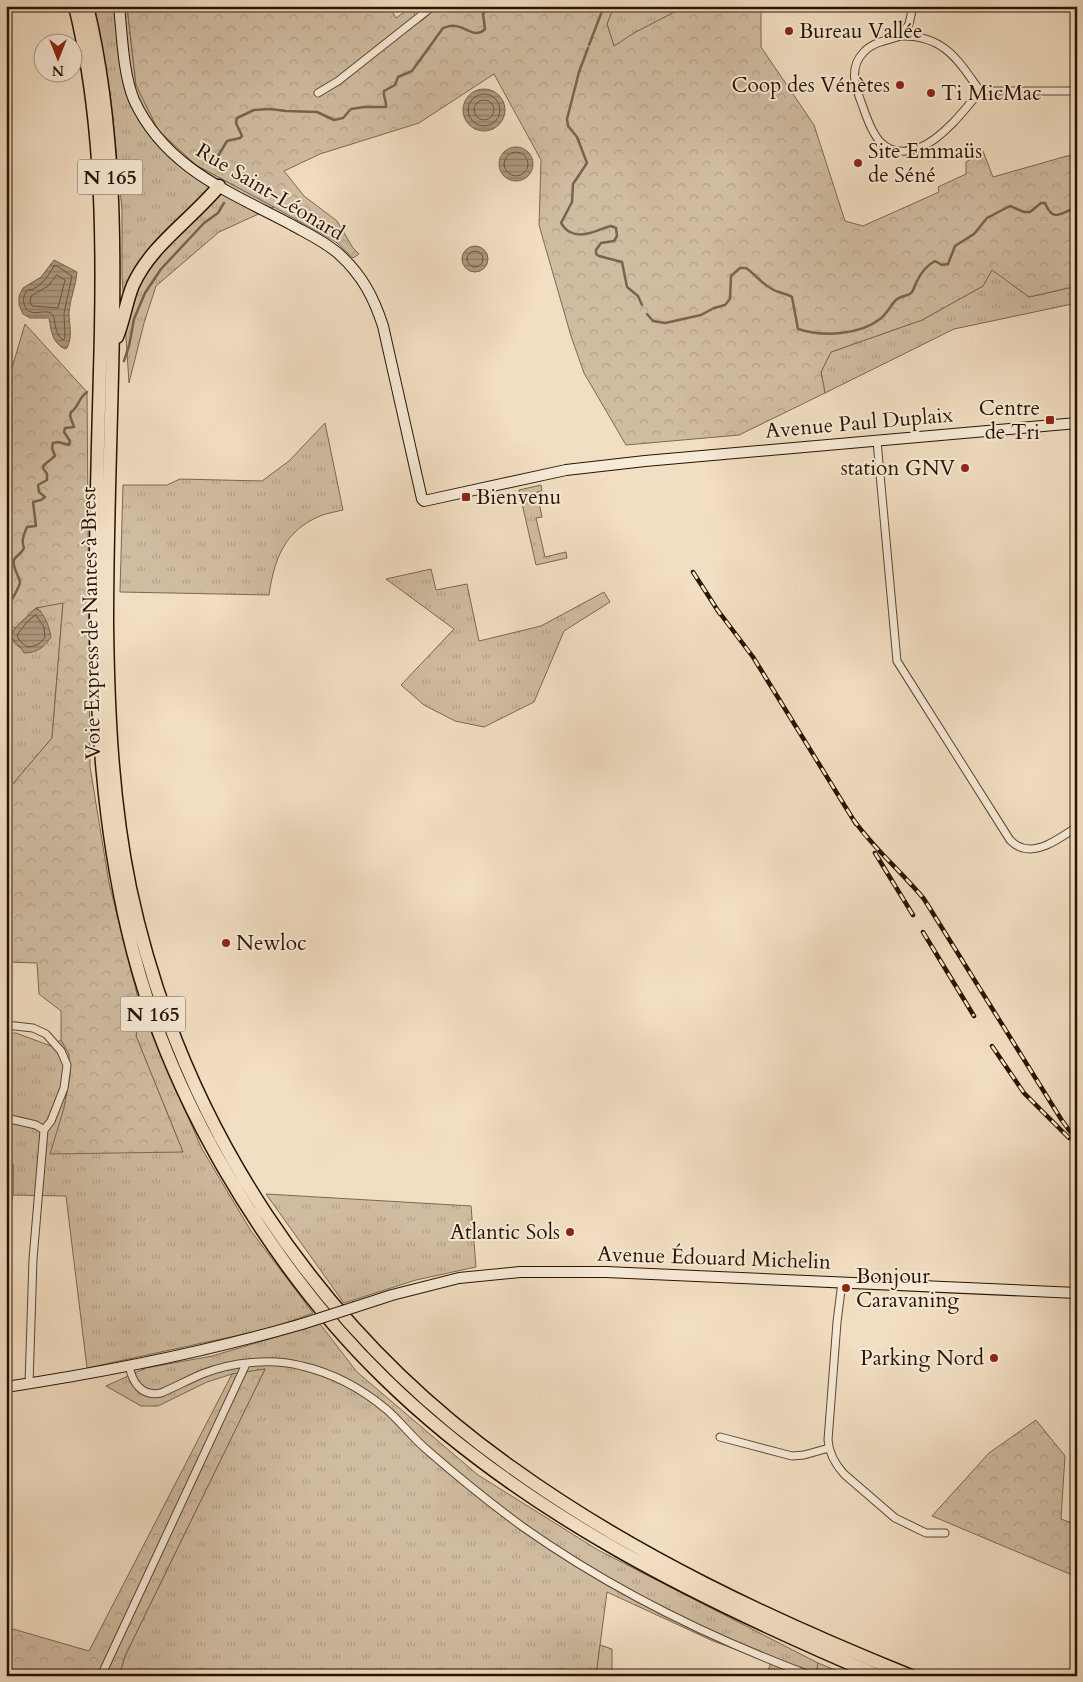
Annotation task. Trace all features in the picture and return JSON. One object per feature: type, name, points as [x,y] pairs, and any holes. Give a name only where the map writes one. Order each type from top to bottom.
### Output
[{"type":"highway","name":"Voie Express de Nantes à Brest","points":[[75,6],[84,50],[98,156],[102,302],[96,610],[98,707],[104,792],[112,852],[132,948],[158,1028],[187,1099],[239,1195],[310,1296],[346,1339],[381,1375],[454,1440],[531,1496],[641,1563],[730,1609],[880,1676]]},
{"type":"highway","name":"Voie Express de Nantes à Brest","points":[[87,6],[101,81],[109,156],[113,236],[108,527],[108,670],[114,768],[125,858],[140,931],[171,1030],[201,1100],[250,1190],[294,1254],[363,1339],[414,1390],[502,1461],[580,1513],[665,1562],[773,1616],[911,1676]]},
{"type":"highway","points":[[112,349],[133,284],[143,267],[220,186]]},
{"type":"main road","name":"Rue Saint-Léonard","points":[[119,6],[126,66],[134,99],[147,124],[162,144],[174,156],[208,181],[320,240],[339,254],[358,273],[368,289],[377,306],[383,326],[424,501]]},
{"type":"main road","name":"Avenue Paul Duplaix","points":[[424,501],[566,470],[645,461],[1077,423]]},
{"type":"main road","name":"Avenue Édouard Michelin","points":[[6,1387],[129,1365],[225,1345],[302,1324],[392,1295],[459,1278],[520,1272],[606,1272],[1077,1293]]},
{"type":"street","points":[[318,93],[338,81],[433,6]]},
{"type":"street","points":[[901,36],[909,24],[912,6]]},
{"type":"street","points":[[980,91],[960,64],[942,46],[919,37],[901,36],[868,48],[862,53],[855,69],[855,82],[872,133],[883,145],[900,151],[919,148],[934,140],[980,91],[1077,91]]},
{"type":"street","points":[[6,335],[6,341]]},
{"type":"street","points":[[877,440],[897,661],[1010,840],[1021,848],[1031,849],[1048,844],[1077,827]]},
{"type":"street","points":[[6,1024],[33,1028],[46,1034],[61,1051],[67,1065],[64,1088],[51,1121],[44,1130],[33,1260],[29,1384]]},
{"type":"street","points":[[6,1118],[36,1125],[44,1130]]},
{"type":"street","points":[[842,1282],[828,1440],[829,1448],[838,1468],[895,1518],[926,1532],[945,1534]]},
{"type":"street","points":[[129,1365],[133,1380],[140,1389],[145,1393],[153,1395],[213,1370],[246,1364],[273,1362],[300,1365],[331,1375],[355,1388],[386,1410],[424,1447],[474,1489],[562,1554],[660,1611],[807,1675]]},
{"type":"street","points":[[101,1676],[246,1364]]},
{"type":"street","points":[[720,1437],[792,1456],[804,1455],[829,1448]]},
{"type":"green space","points":[[94,6],[127,6],[136,85],[196,165],[274,207],[219,232],[156,286],[144,323],[129,383],[122,276],[122,209],[111,101]]},
{"type":"green space","points":[[127,6],[389,6],[396,18],[411,8],[420,22],[439,6],[614,6],[607,24],[614,46],[634,33],[686,6],[763,6],[761,9],[761,47],[814,125],[845,221],[863,226],[939,192],[938,187],[966,174],[966,162],[983,151],[993,177],[1067,156],[1077,155],[1077,286],[1029,297],[992,270],[983,286],[922,320],[831,352],[821,372],[825,393],[739,435],[626,445],[584,373],[571,336],[539,225],[541,160],[494,74],[419,123],[320,154],[284,171],[304,196],[337,221],[353,248],[359,254],[353,258],[336,242],[196,165],[158,130],[136,85]]},
{"type":"green space","points":[[614,6],[685,7],[634,33],[614,47],[607,24]]},
{"type":"green space","points":[[992,269],[1029,297],[1077,286],[1077,303],[954,329],[825,393],[821,372],[831,352],[922,320],[983,286]]},
{"type":"green space","points":[[25,324],[87,392],[90,767],[109,883],[140,1006],[136,1036],[183,1152],[50,1154],[64,1108],[70,1076],[69,1054],[61,1040],[61,1011],[39,994],[37,963],[6,962],[6,834],[10,828],[11,786],[52,738],[63,603],[36,608],[15,628],[6,624],[6,388]]},
{"type":"green space","points":[[325,423],[343,510],[323,515],[308,522],[289,538],[274,570],[269,595],[120,592],[123,485],[167,485],[180,479],[262,481],[289,461]]},
{"type":"green space","points":[[541,485],[542,491],[537,492],[542,517],[536,518],[545,557],[566,552],[567,558],[536,565],[519,490]]},
{"type":"green space","points":[[431,569],[436,590],[467,584],[479,641],[541,626],[604,592],[610,602],[564,631],[534,702],[484,727],[455,721],[424,705],[401,685],[454,629],[386,579]]},
{"type":"green space","points":[[63,602],[52,738],[11,786],[10,808],[6,806],[6,624],[15,628],[11,636],[15,644],[22,649],[41,611],[36,608]]},
{"type":"green space","points":[[140,1006],[202,1149],[251,1231],[313,1313],[272,1328],[87,1368],[66,1196],[13,1195],[13,1165],[6,1164],[6,1033],[16,1033],[51,1046],[61,1040],[69,1054],[70,1076],[64,1108],[183,1152],[136,1036]]},
{"type":"green space","points":[[6,1164],[13,1164],[13,1195],[10,1211],[6,1211]]},
{"type":"green space","points":[[266,1194],[471,1206],[476,1267],[416,1280],[344,1303]]},
{"type":"green space","points":[[320,1324],[357,1372],[478,1475],[598,1550],[818,1663],[816,1676],[766,1676],[771,1662],[713,1641],[607,1592],[596,1676],[119,1676],[125,1656],[265,1369],[232,1374],[207,1382],[158,1406],[141,1406],[106,1386],[146,1368],[212,1356]]},
{"type":"green space","points":[[265,1369],[125,1656],[119,1676],[6,1676],[6,1627],[89,1651],[232,1374]]},
{"type":"green space","points":[[1036,1420],[1065,1456],[1061,1519],[1077,1525],[1077,1577],[932,1516],[989,1453]]},
{"type":"green space","points":[[600,1645],[612,1649],[612,1676],[596,1676]]},
{"type":"green space","points":[[818,1663],[850,1676],[816,1676]]},
{"type":"water","points":[[488,89],[496,92],[502,98],[505,110],[502,122],[496,128],[480,131],[472,128],[466,122],[463,106],[466,98],[472,92]]},
{"type":"water","points":[[516,147],[523,148],[528,152],[532,157],[532,171],[528,176],[523,180],[516,181],[509,180],[504,176],[500,171],[499,164],[500,157],[504,152],[509,148]]},
{"type":"water","points":[[475,246],[484,250],[488,259],[484,268],[475,272],[466,268],[462,259],[466,250]]},
{"type":"water","points":[[54,260],[77,272],[69,312],[70,339],[65,349],[55,340],[49,318],[30,318],[23,314],[19,305],[19,296],[23,288],[41,277]]},
{"type":"water","points":[[36,608],[46,621],[51,637],[39,649],[24,653],[11,636],[15,628]]},
{"type":"waterway","points":[[209,163],[218,156],[227,141],[242,136],[236,123],[237,118],[254,110],[270,109],[317,112],[334,120],[343,118],[351,109],[386,107],[384,91],[395,85],[398,77],[412,71],[443,28],[454,26],[474,33],[481,32],[485,29],[483,14],[489,6]]},
{"type":"waterway","points":[[589,45],[604,6]]},
{"type":"waterway","points":[[588,48],[579,72],[567,119],[568,126],[577,137],[587,163],[573,184],[572,202],[561,223],[575,234],[591,233],[611,226],[616,228],[617,236],[614,241],[601,243],[596,250],[596,254],[622,262],[627,287],[638,296],[642,305]]},
{"type":"waterway","points":[[124,361],[134,319],[145,293],[161,269],[204,223],[218,213],[224,203]]},
{"type":"waterway","points":[[647,314],[653,321],[665,323],[701,315],[725,305],[730,299],[731,276],[740,268],[746,268],[768,287],[792,297],[798,329],[830,334],[852,331],[872,324],[882,317],[897,299],[910,294],[922,272],[932,263],[935,261],[942,265],[948,264],[955,246],[974,234],[987,218],[1010,206],[1024,212],[1030,212],[1041,203],[1045,203],[1050,212],[1056,215],[1072,209],[1077,212]]},
{"type":"waterway","points":[[6,610],[20,584],[14,560],[24,548],[23,540],[27,527],[36,526],[33,502],[45,497],[39,492],[38,485],[47,480],[47,474],[43,468],[44,465],[55,456],[52,448],[53,443],[58,442],[69,445],[70,441],[64,432],[65,428],[74,427],[70,416],[71,412],[87,392]]},
{"type":"railway","points":[[693,572],[720,614]]},
{"type":"railway","points":[[716,608],[753,657],[856,824]]},
{"type":"railway","points":[[853,819],[924,899],[1061,1119],[1077,1141]]},
{"type":"railway","points":[[875,853],[913,915]]},
{"type":"railway","points":[[923,932],[974,1016]]},
{"type":"railway","points":[[992,1046],[1024,1093],[1069,1138]]},
{"type":"place","name":"Bureau Vallée","points":[[789,31]]},
{"type":"place","name":"Coop des Vénètes","points":[[900,85]]},
{"type":"place","name":"Ti MicMac","points":[[931,93]]},
{"type":"place","name":"Site Emmaüs de Séné","points":[[858,163]]},
{"type":"place","name":"Centre de Tri","points":[[1050,420]]},
{"type":"place","name":"station GNV","points":[[965,468]]},
{"type":"place","name":"Bienvenu","points":[[466,497]]},
{"type":"place","name":"Newloc","points":[[226,943]]},
{"type":"place","name":"Atlantic Sols","points":[[570,1232]]},
{"type":"place","name":"Bonjour Caravaning","points":[[846,1288]]},
{"type":"place","name":"Parking Nord","points":[[994,1358]]}]
